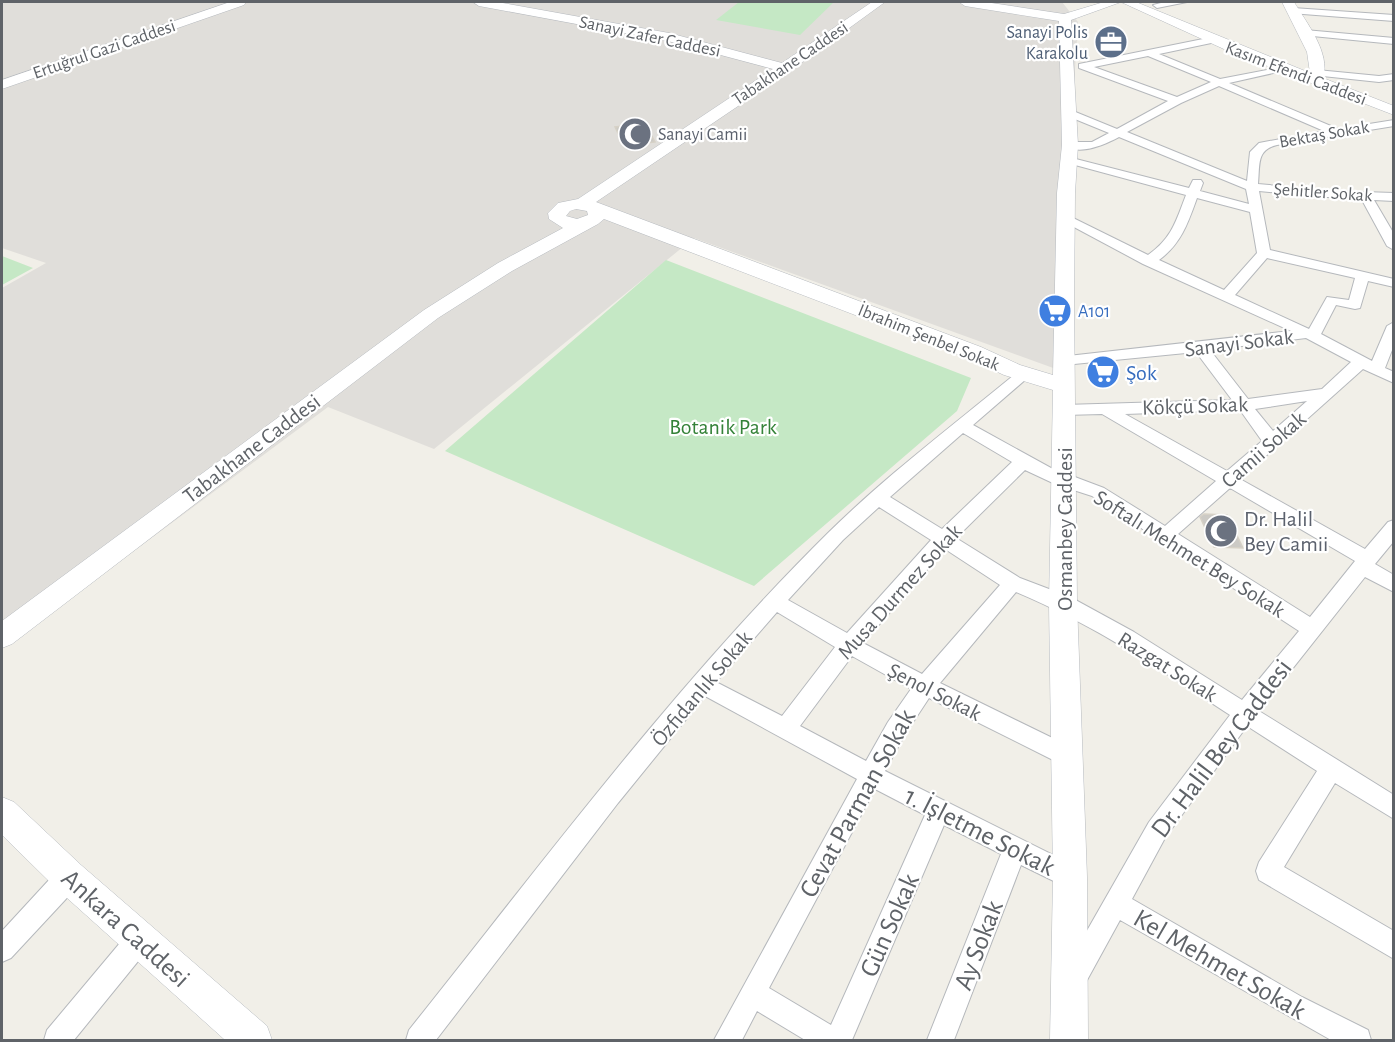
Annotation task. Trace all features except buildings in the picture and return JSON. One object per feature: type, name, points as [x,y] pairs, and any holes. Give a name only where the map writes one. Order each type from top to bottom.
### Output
[{"type":"street","name":"Ertuğrul Gazi Caddesi","points":[[2,77],[222,2]]},
{"type":"street","name":"Ertuğrul Gazi Caddesi","points":[[2,85],[240,2]]},
{"type":"street","name":"Sanayi Zafer Caddesi","points":[[479,2],[669,37],[785,68]]},
{"type":"street","name":"Tabakhane Caddesi","points":[[2,636],[414,327],[588,215],[785,68],[879,2]]},
{"type":"street","points":[[965,2],[1065,18],[1115,2]]},
{"type":"street","points":[[1065,18],[1096,2]]},
{"type":"street","name":"Kasım Efendi Caddesi","points":[[1127,2],[1284,68],[1316,76],[1394,111]]},
{"type":"street","points":[[1155,3],[1183,2]]},
{"type":"street","name":"Kasım Efendi Caddesi","points":[[1155,3],[1206,37]]},
{"type":"street","points":[[1291,6],[1394,18]]},
{"type":"street","points":[[1291,6],[1316,56],[1316,76],[1379,79],[1394,77]]},
{"type":"street","name":"Osmanbey Caddesi","points":[[1065,18],[1074,64],[1069,113],[1065,219],[1064,385],[1063,603],[1070,877],[1069,1041]]},
{"type":"street","points":[[1305,33],[1394,41]]},
{"type":"street","points":[[1074,64],[1150,53],[1206,37]]},
{"type":"street","points":[[1150,53],[1336,132]]},
{"type":"street","points":[[1074,64],[1115,76],[1177,101]]},
{"type":"street","points":[[1069,153],[1093,145],[1177,101],[1220,82],[1284,68]]},
{"type":"street","name":"Şehitler Sokak","points":[[1069,113],[1252,187],[1332,195],[1394,197]]},
{"type":"street","name":"Bektaş Sokak","points":[[1264,253],[1252,187],[1256,152],[1263,145],[1394,123]]},
{"type":"street","points":[[1069,153],[1192,193],[1257,210]]},
{"type":"street","points":[[1148,261],[1168,247],[1178,232],[1192,193],[1205,168]]},
{"type":"street","points":[[1366,196],[1394,246]]},
{"type":"street","name":"İbrahim Şenbel Sokak","points":[[506,267],[541,236],[557,213],[561,222],[588,215],[792,291],[963,364],[1018,372],[1064,385]]},
{"type":"street","points":[[1065,219],[1148,261],[1310,335],[1360,363],[1394,378]]},
{"type":"street","points":[[1226,297],[1264,253],[1394,283]]},
{"type":"street","points":[[1310,335],[1332,300],[1355,305],[1363,275]]},
{"type":"street","points":[[1376,370],[1394,326]]},
{"type":"street","name":"Sanayi Sokak","points":[[1064,385],[1200,347],[1310,335]]},
{"type":"street","points":[[1200,347],[1272,442]]},
{"type":"street","name":"Camii Sokak","points":[[1166,535],[1360,363]]},
{"type":"street","name":"Özfidanlık Sokak","points":[[419,1041],[700,684],[774,601],[815,558],[879,498],[963,426],[1018,372]]},
{"type":"street","name":"Kökçü Sokak","points":[[1064,385],[1105,409],[1244,405],[1326,393]]},
{"type":"street","points":[[1105,409],[1364,562],[1394,585]]},
{"type":"street","name":"Softalı Mehmet Bey Sokak","points":[[963,426],[1023,462],[1065,483],[1098,492],[1312,629]]},
{"type":"street","name":"Musa Durmez Sokak","points":[[785,729],[848,646],[942,540],[1023,462]]},
{"type":"street","name":"Razgat Sokak","points":[[879,498],[1013,583],[1063,603],[1126,638],[1394,808]]},
{"type":"street","name":"Dr. Halil Bey Caddesi","points":[[1070,985],[1157,830],[1244,714],[1364,562],[1392,532]]},
{"type":"street","name":"Cevat Parman Sokak","points":[[727,1041],[870,774],[924,687],[1013,583]]},
{"type":"street","name":"Şenol Sokak","points":[[774,601],[848,646],[924,687],[1067,756]]},
{"type":"street","name":"1. İşletme Sokak","points":[[700,684],[1070,877]]},
{"type":"street","points":[[1331,768],[1268,871],[1394,946]]},
{"type":"street","name":"Gün Sokak","points":[[838,1041],[939,810]]},
{"type":"street","name":"Ankara Caddesi","points":[[2,813],[69,877],[253,1041]]},
{"type":"street","name":"Ay Sokak","points":[[941,1041],[1015,849]]},
{"type":"street","points":[[2,949],[69,877]]},
{"type":"street","name":"Kel Mehmet Sokak","points":[[1115,903],[1358,1041]]},
{"type":"street","points":[[57,1041],[139,940]]},
{"type":"street","points":[[752,993],[830,1041]]},
{"type":"shaded area","points":[[2,2],[1062,2],[1078,22],[1056,369],[694,238],[434,449],[328,407],[2,649],[2,288],[46,263],[2,248]]},
{"type":"green space","points":[[739,2],[834,2],[800,35],[716,20]]},
{"type":"green space","points":[[2,256],[33,268],[2,285]]},
{"type":"green space","name":"Botanik Park","points":[[666,260],[971,378],[957,411],[754,586],[445,451]]},
{"type":"place","name":"Sanayi Polis Karakolu","points":[[1111,42]]},
{"type":"place","name":"Sanayi Camii","points":[[635,134]]},
{"type":"place","name":"A101","points":[[1055,311]]},
{"type":"place","name":"Şok","points":[[1103,372]]},
{"type":"place","name":"Dr. Halil Bey Camii","points":[[1221,531]]}]
